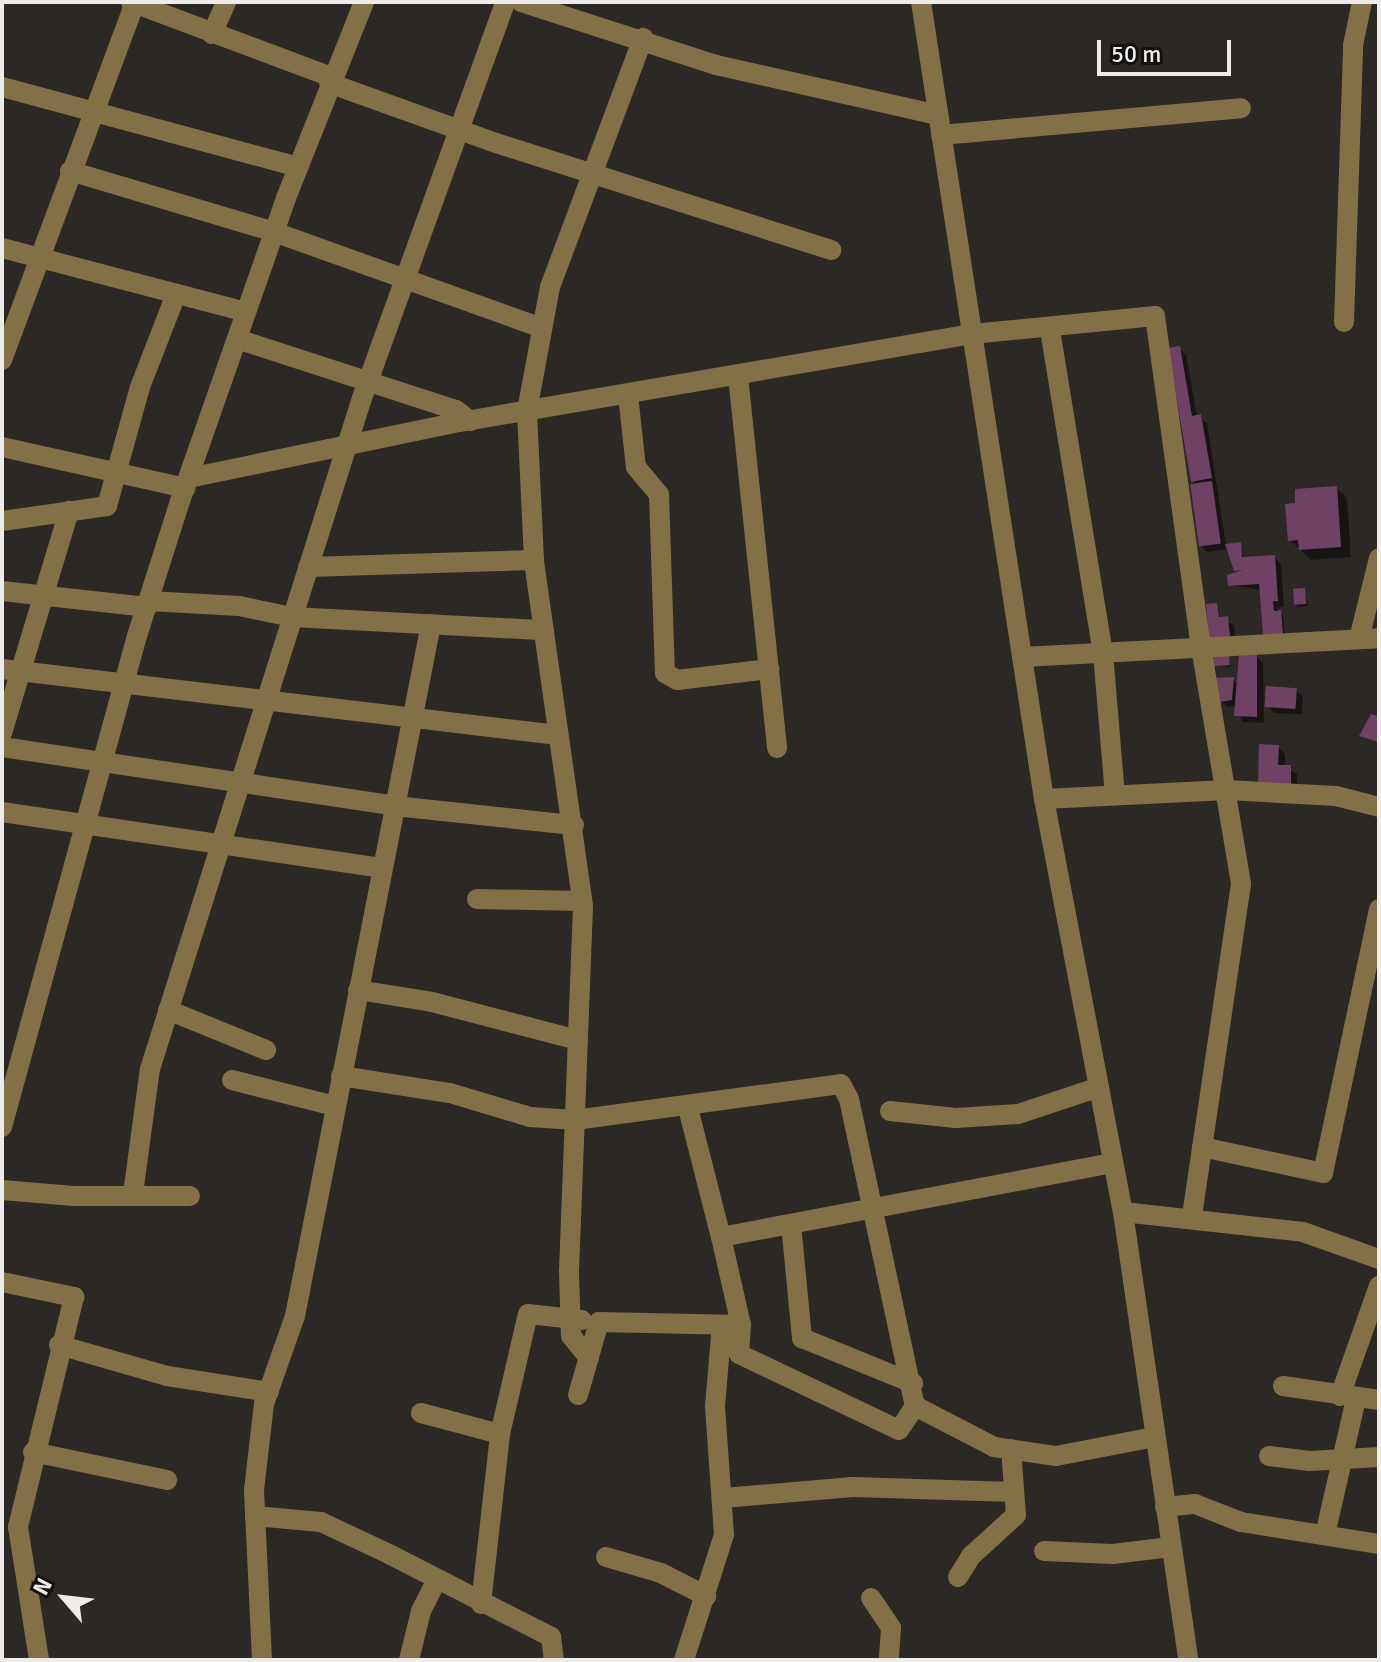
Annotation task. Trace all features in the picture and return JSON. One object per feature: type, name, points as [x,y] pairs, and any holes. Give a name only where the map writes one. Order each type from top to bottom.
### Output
[{"type":"street","points":[[2,360],[11,309],[40,258],[134,2],[460,130],[831,250]]},
{"type":"street","points":[[212,34],[226,2]]},
{"type":"street","points":[[2,1127],[148,604],[274,232],[364,2]]},
{"type":"street","points":[[133,1194],[150,1069],[168,1010],[243,784],[292,617],[368,382],[505,2]]},
{"type":"street","points":[[521,2],[643,38],[716,65],[940,125],[1241,108]]},
{"type":"street","points":[[921,2],[1044,799],[1123,1212],[1188,1660]]},
{"type":"street","points":[[1344,322],[1353,45],[1362,2]]},
{"type":"street","points":[[589,1358],[571,1336],[582,901],[574,825],[534,560],[527,411],[540,327],[589,173],[643,38]]},
{"type":"street","points":[[2,87],[91,114],[298,167]]},
{"type":"street","points":[[70,171],[274,232],[540,327]]},
{"type":"street","points":[[2,248],[246,312]]},
{"type":"street","points":[[2,521],[107,506],[113,472],[176,294]]},
{"type":"street","points":[[2,447],[113,472],[187,483],[470,421],[972,334],[1050,330],[1155,316],[1201,647],[1227,790],[1242,905],[1192,1217]]},
{"type":"street","points":[[1050,330],[1103,653],[1115,795]]},
{"type":"street","points":[[237,339],[456,410],[470,421]]},
{"type":"street","points":[[738,376],[777,748]]},
{"type":"street","points":[[628,395],[636,467],[659,494],[665,673],[677,680],[769,669]]},
{"type":"street","points":[[2,733],[11,670],[42,595],[69,511]]},
{"type":"street","points":[[1022,657],[1369,638],[1379,558]]},
{"type":"street","points":[[308,567],[534,560]]},
{"type":"street","points":[[2,591],[148,604],[239,606],[292,617],[544,630]]},
{"type":"street","points":[[262,1660],[254,1490],[269,1392],[295,1316],[431,624]]},
{"type":"street","points":[[11,670],[125,681],[558,735]]},
{"type":"street","points":[[2,747],[395,806],[574,825]]},
{"type":"street","points":[[1044,799],[1227,790],[1336,796],[1379,807]]},
{"type":"street","points":[[2,812],[381,868]]},
{"type":"street","points":[[477,899],[582,901]]},
{"type":"street","points":[[1202,1147],[1323,1173],[1379,909]]},
{"type":"street","points":[[358,990],[432,1002],[578,1040]]},
{"type":"street","points":[[168,1010],[266,1050]]},
{"type":"street","points":[[341,1076],[450,1093],[530,1117],[575,1120],[688,1108],[841,1084],[849,1099],[913,1383],[915,1406],[899,1430],[739,1354],[732,1325],[721,1237],[688,1108]]},
{"type":"street","points":[[232,1080],[335,1106]]},
{"type":"street","points":[[890,1111],[956,1118],[1018,1114],[1099,1087]]},
{"type":"street","points":[[721,1237],[1113,1163]]},
{"type":"street","points":[[2,1190],[74,1196],[190,1196]]},
{"type":"street","points":[[1123,1212],[1192,1217],[1303,1232],[1379,1259]]},
{"type":"street","points":[[791,1224],[802,1338],[913,1383]]},
{"type":"street","points":[[2,1282],[74,1297],[10,1526],[39,1660]]},
{"type":"street","points":[[1325,1535],[1348,1397],[1373,1319],[1379,1286]]},
{"type":"street","points":[[481,1604],[500,1434],[528,1314],[599,1322],[732,1325]]},
{"type":"street","points":[[578,1395],[599,1322]]},
{"type":"street","points":[[684,1660],[724,1535],[724,1498],[715,1406],[732,1325]]},
{"type":"street","points":[[59,1345],[179,1379],[269,1392]]},
{"type":"street","points":[[1283,1386],[1379,1400]]},
{"type":"street","points":[[915,1406],[979,1441],[1056,1456],[1155,1437]]},
{"type":"street","points":[[421,1413],[500,1434]]},
{"type":"street","points":[[958,1577],[971,1556],[1016,1515],[1011,1449]]},
{"type":"street","points":[[33,1452],[167,1480]]},
{"type":"street","points":[[1269,1456],[1379,1457]]},
{"type":"street","points":[[724,1498],[853,1487],[1014,1492]]},
{"type":"street","points":[[1165,1507],[1195,1504],[1241,1522],[1379,1544]]},
{"type":"street","points":[[255,1516],[321,1522],[551,1637],[554,1660]]},
{"type":"street","points":[[1044,1551],[1113,1554],[1171,1547]]},
{"type":"street","points":[[606,1557],[661,1573],[706,1596]]},
{"type":"street","points":[[409,1660],[421,1611],[437,1580]]},
{"type":"street","points":[[871,1598],[891,1628],[889,1660]]},
{"type":"building","points":[[1180,346],[1192,416],[1201,414],[1212,478],[1191,482],[1168,348]]},
{"type":"building","points":[[1212,481],[1221,543],[1199,546],[1190,484]]},
{"type":"building","points":[[1337,486],[1341,547],[1299,550],[1298,540],[1288,541],[1285,504],[1295,503],[1295,489]]},
{"type":"building","points":[[1241,542],[1242,557],[1275,555],[1278,601],[1273,601],[1274,611],[1281,610],[1283,634],[1263,635],[1259,584],[1228,586],[1227,575],[1243,570],[1234,571],[1225,544]]},
{"type":"building","points":[[1305,588],[1306,604],[1294,605],[1293,589]]},
{"type":"building","points":[[1217,603],[1219,617],[1228,616],[1230,637],[1209,639],[1206,604]]},
{"type":"building","points":[[1239,653],[1257,654],[1257,717],[1234,716]]},
{"type":"building","points":[[1229,654],[1230,665],[1212,667],[1211,656]]},
{"type":"building","points":[[1234,677],[1232,700],[1219,702],[1215,678]]},
{"type":"building","points":[[1266,686],[1297,688],[1295,709],[1265,707]]},
{"type":"building","points":[[1371,714],[1379,716],[1379,742],[1359,736]]},
{"type":"building","points":[[1259,744],[1279,745],[1278,765],[1291,765],[1291,786],[1258,785]]}]
